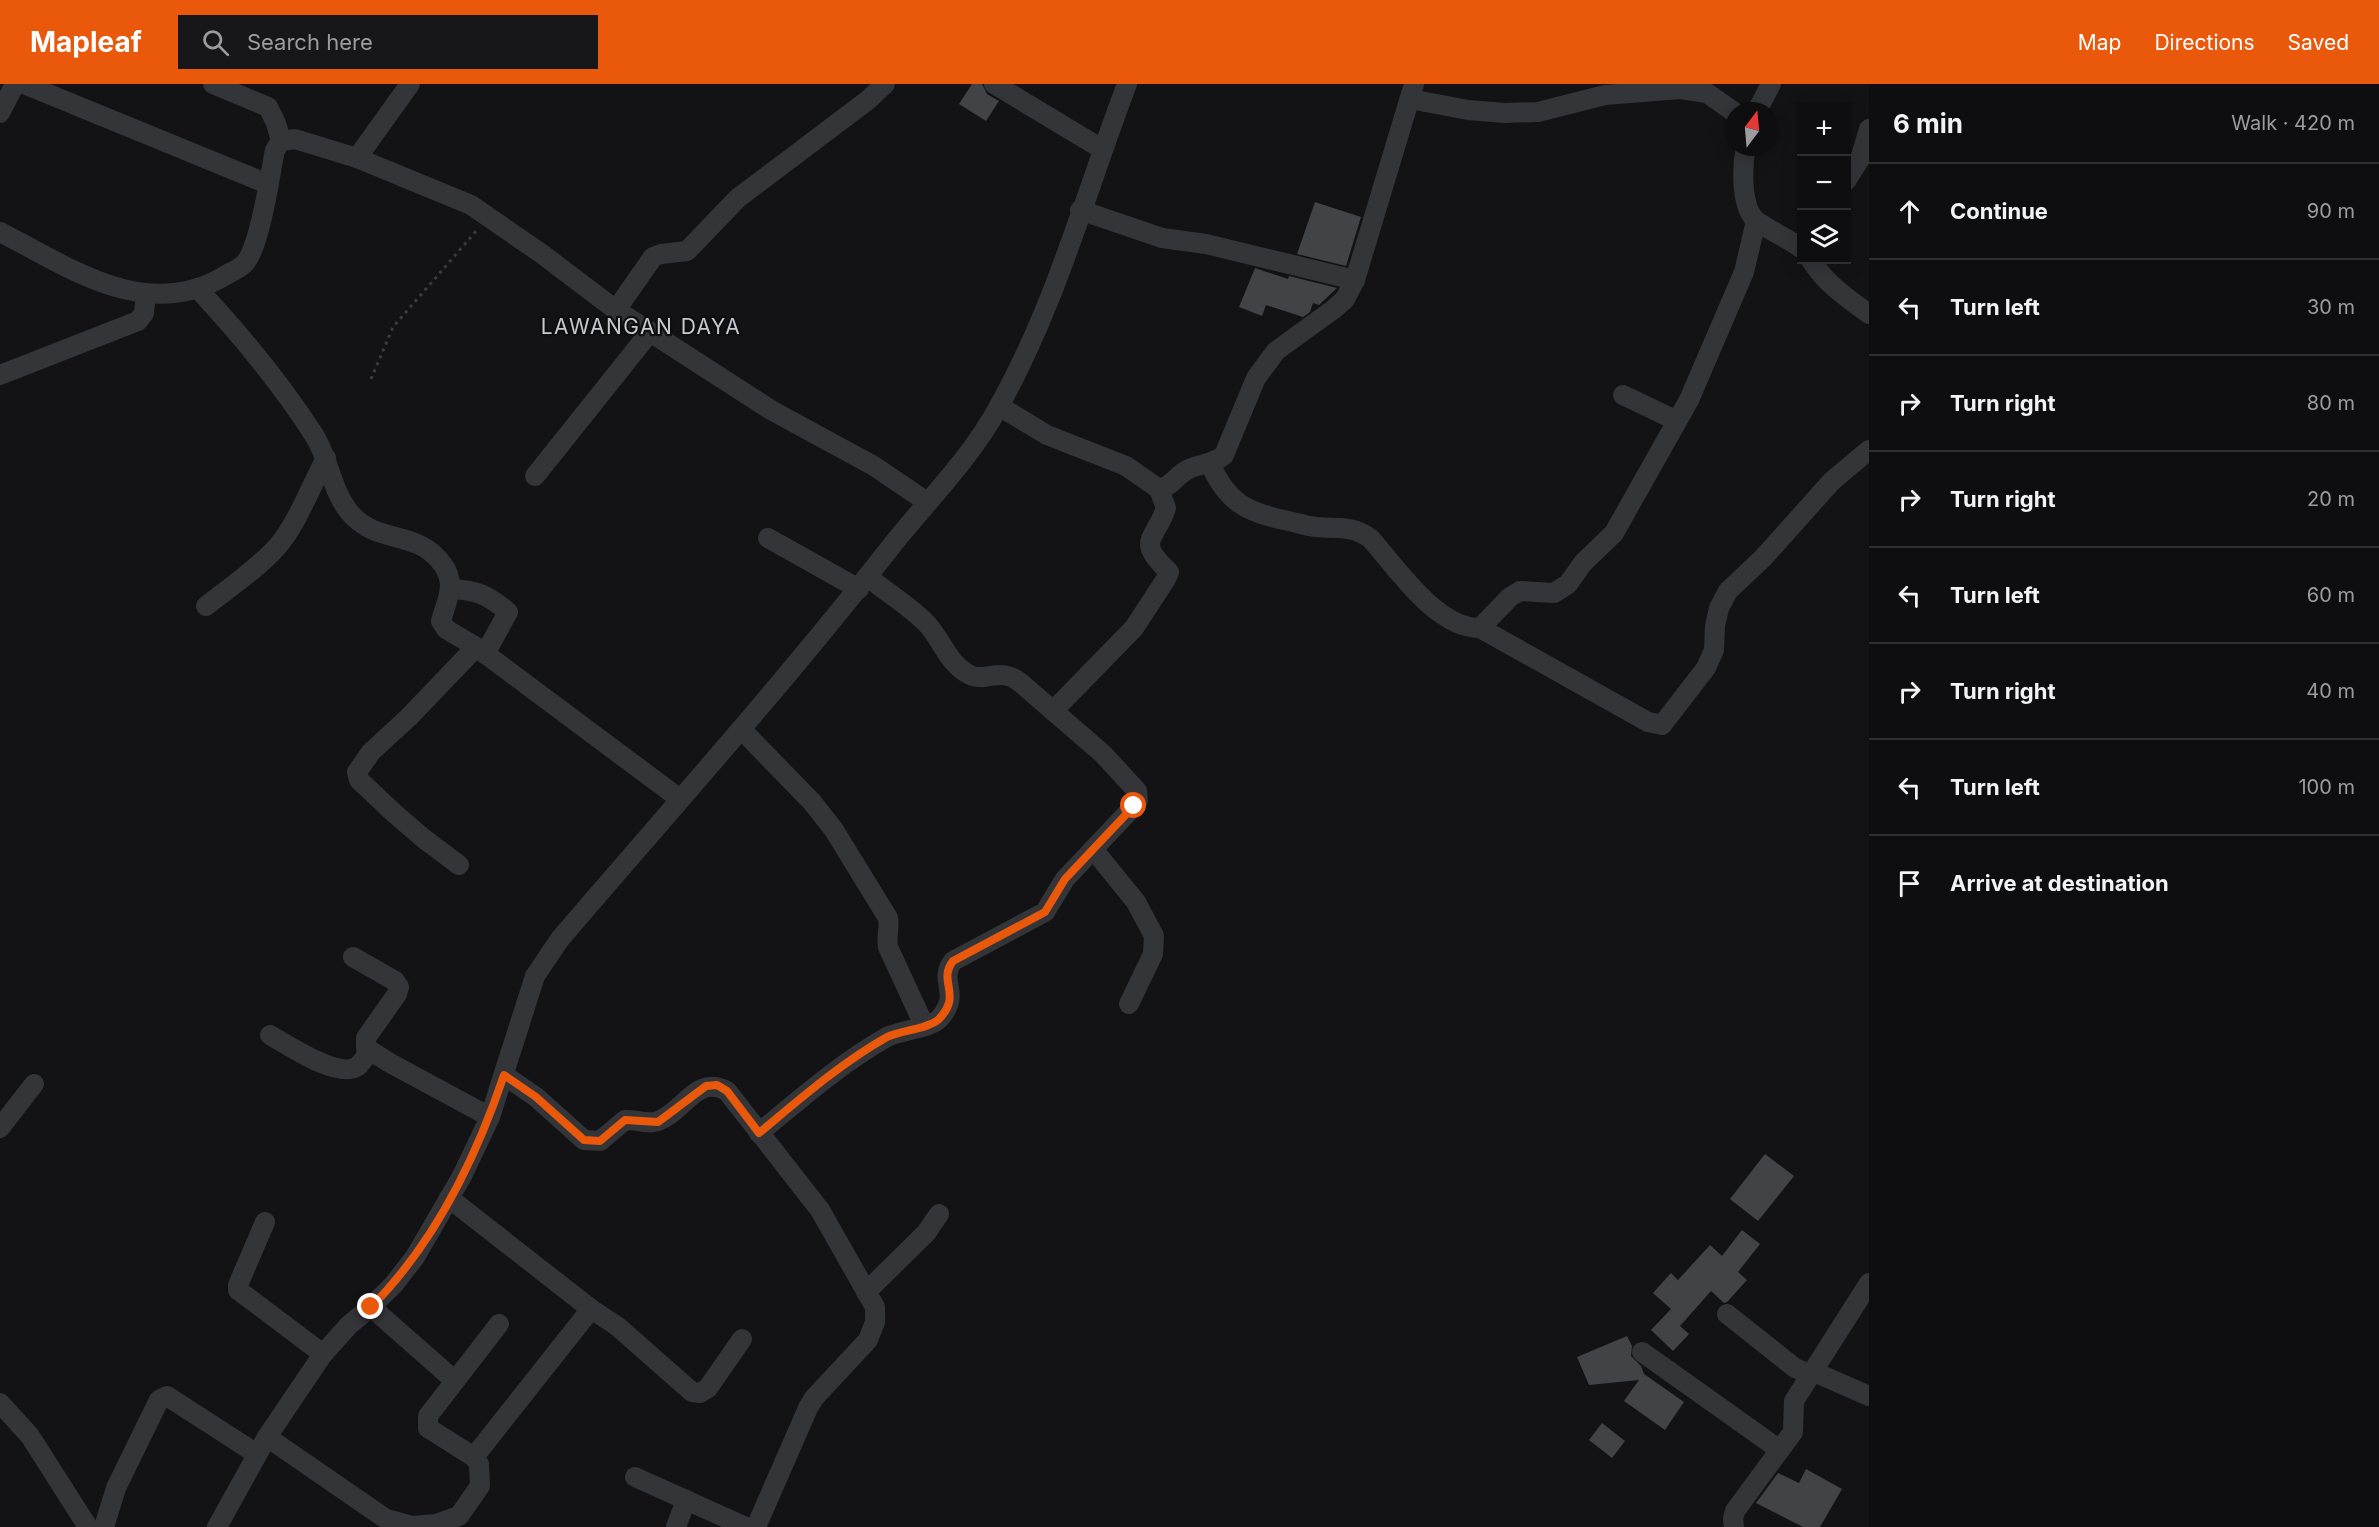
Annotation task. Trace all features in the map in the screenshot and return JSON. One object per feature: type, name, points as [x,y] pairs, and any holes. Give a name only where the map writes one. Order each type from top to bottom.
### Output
[{"type":"street","points":[[0,112],[15,84]]},
{"type":"street","points":[[24,84],[268,184]]},
{"type":"street","points":[[0,232],[93,279],[124,291],[146,294],[173,293],[197,288],[244,263],[256,240],[276,150],[281,141],[268,107],[213,84]]},
{"type":"street","points":[[357,158],[410,84]]},
{"type":"street","points":[[616,310],[653,258],[661,254],[687,251],[738,198],[868,100],[885,84]]},
{"type":"street","points":[[994,84],[1102,149]]},
{"type":"street","points":[[217,1527],[262,1445],[323,1354],[349,1325],[394,1284],[415,1257],[449,1198],[490,1117],[535,976],[541,964],[680,799],[742,730],[927,502],[966,459],[999,406],[1033,339],[1127,84]]},
{"type":"street","points":[[1762,102],[1771,84]]},
{"type":"street","points":[[1159,489],[1164,488],[1187,470],[1209,464],[1224,455],[1256,378],[1276,351],[1334,309],[1345,298],[1355,280],[1412,92],[1468,110],[1505,113],[1538,112],[1605,95],[1680,89],[1706,88],[1725,104]]},
{"type":"street","points":[[1851,173],[1860,159],[1869,129]]},
{"type":"street","points":[[281,141],[295,139],[357,158],[471,205],[542,254],[616,310],[771,410],[874,466],[927,502]]},
{"type":"street","points":[[1744,156],[1742,165],[1744,189],[1747,205],[1756,221],[1797,246]]},
{"type":"street","points":[[1080,210],[1162,238],[1206,244],[1355,280]]},
{"type":"street","points":[[1480,628],[1510,597],[1520,591],[1554,593],[1568,584],[1582,563],[1614,533],[1689,400],[1737,292],[1749,258],[1756,221]]},
{"type":"street","points":[[1813,264],[1836,290],[1869,314]]},
{"type":"street","points":[[197,288],[236,329],[274,377],[315,436],[326,458],[336,492],[352,515],[373,532],[409,539],[423,545],[445,567],[451,589],[441,621],[446,629],[480,651],[680,799]]},
{"type":"street","points":[[0,375],[138,321],[144,313],[146,294]]},
{"type":"street","points":[[535,476],[650,332]]},
{"type":"street","points":[[1623,395],[1677,420]]},
{"type":"street","points":[[999,406],[1047,435],[1126,466],[1159,489],[1166,508],[1149,543],[1150,551],[1169,572],[1166,579],[1134,628],[1053,711]]},
{"type":"street","points":[[1209,464],[1224,490],[1239,504],[1255,513],[1315,527],[1359,530],[1370,538],[1432,608],[1446,618],[1470,628],[1480,628],[1648,722],[1662,725],[1706,668],[1714,650],[1715,626],[1719,608],[1728,591],[1763,558],[1832,482],[1869,450]]},
{"type":"street","points":[[206,606],[256,567],[277,546],[288,531],[326,458]]},
{"type":"street","points":[[759,1133],[844,1064],[889,1036],[937,1022],[951,996],[947,979],[948,967],[953,961],[1045,912],[1065,879],[1138,800],[1137,791],[1103,754],[1012,676],[969,675],[948,656],[927,624],[863,583],[768,538]]},
{"type":"street","points":[[451,589],[472,590],[493,599],[508,612],[480,651],[371,752],[357,772],[359,780],[394,813],[459,865]]},
{"type":"street","points":[[742,730],[812,802],[834,830],[888,918],[886,936],[888,947],[924,1025]]},
{"type":"street","points":[[1093,849],[1136,902],[1154,936],[1153,954],[1129,1004]]},
{"type":"street","points":[[353,957],[394,981],[399,987],[397,994],[366,1038],[366,1047],[490,1117]]},
{"type":"street","points":[[270,1035],[310,1059],[340,1070],[350,1070],[358,1066],[370,1051]]},
{"type":"street","points":[[504,1075],[544,1104],[584,1140],[592,1142],[600,1141],[625,1120],[658,1122],[706,1086],[717,1085],[727,1091],[820,1210],[875,1307],[875,1322],[868,1340],[814,1398],[756,1527]]},
{"type":"street","points":[[0,1128],[34,1084]]},
{"type":"street","points":[[449,1198],[591,1309],[617,1326],[692,1392],[700,1393],[708,1388],[742,1339]]},
{"type":"street","points":[[866,1292],[926,1233],[939,1214]]},
{"type":"street","points":[[264,1222],[238,1290],[323,1354]]},
{"type":"street","points":[[1734,1527],[1735,1511],[1793,1432],[1794,1401],[1869,1283]]},
{"type":"street","points":[[371,1307],[454,1380]]},
{"type":"street","points":[[474,1457],[591,1309]]},
{"type":"street","points":[[1727,1314],[1795,1368],[1811,1372],[1869,1396]]},
{"type":"street","points":[[104,1527],[116,1488],[159,1400],[167,1396],[262,1445],[386,1519],[412,1526],[436,1524],[459,1516],[480,1486],[479,1464],[474,1457],[428,1428],[428,1416],[499,1324]]},
{"type":"street","points":[[1642,1352],[1779,1450]]},
{"type":"street","points":[[0,1403],[30,1436],[88,1527]]},
{"type":"street","points":[[635,1476],[746,1527]]},
{"type":"street","points":[[676,1527],[686,1500]]},
{"type":"path","points":[[371,379],[393,327],[488,217]]},
{"type":"building","points":[[972,84],[982,84],[987,94],[999,101],[986,121],[959,104]]},
{"type":"building","points":[[1315,202],[1361,217],[1346,266],[1297,254]]},
{"type":"building","points":[[1255,268],[1288,279],[1289,276],[1337,288],[1319,305],[1313,303],[1310,312],[1303,317],[1266,305],[1262,316],[1239,307]]},
{"type":"building","points":[[1765,1154],[1794,1176],[1758,1221],[1730,1199]]},
{"type":"building","points":[[1742,1230],[1760,1244],[1738,1272],[1747,1280],[1724,1303],[1711,1291],[1680,1326],[1689,1334],[1673,1351],[1651,1330],[1671,1309],[1653,1293],[1671,1273],[1678,1280],[1710,1245],[1722,1256]]},
{"type":"building","points":[[1627,1336],[1632,1346],[1631,1356],[1641,1366],[1644,1374],[1684,1402],[1665,1430],[1624,1401],[1639,1380],[1589,1385],[1577,1357]]},
{"type":"building","points":[[1602,1423],[1625,1441],[1612,1458],[1589,1440]]},
{"type":"building","points":[[1806,1469],[1842,1489],[1820,1527],[1803,1527],[1756,1503],[1778,1473],[1799,1483]]},
{"type":"district","name":"LAWANGAN DAYA","points":[[641,326]]},
{"type":"route","points":[[371,1307],[394,1284],[415,1257],[462,1176],[490,1117],[504,1075],[536,1097],[584,1140],[592,1142],[600,1141],[625,1120],[658,1122],[706,1086],[717,1085],[727,1091],[759,1133],[844,1064],[889,1036],[937,1022],[946,1010],[951,996],[947,979],[948,967],[953,961],[1045,912],[1065,879],[1134,806]]}]
